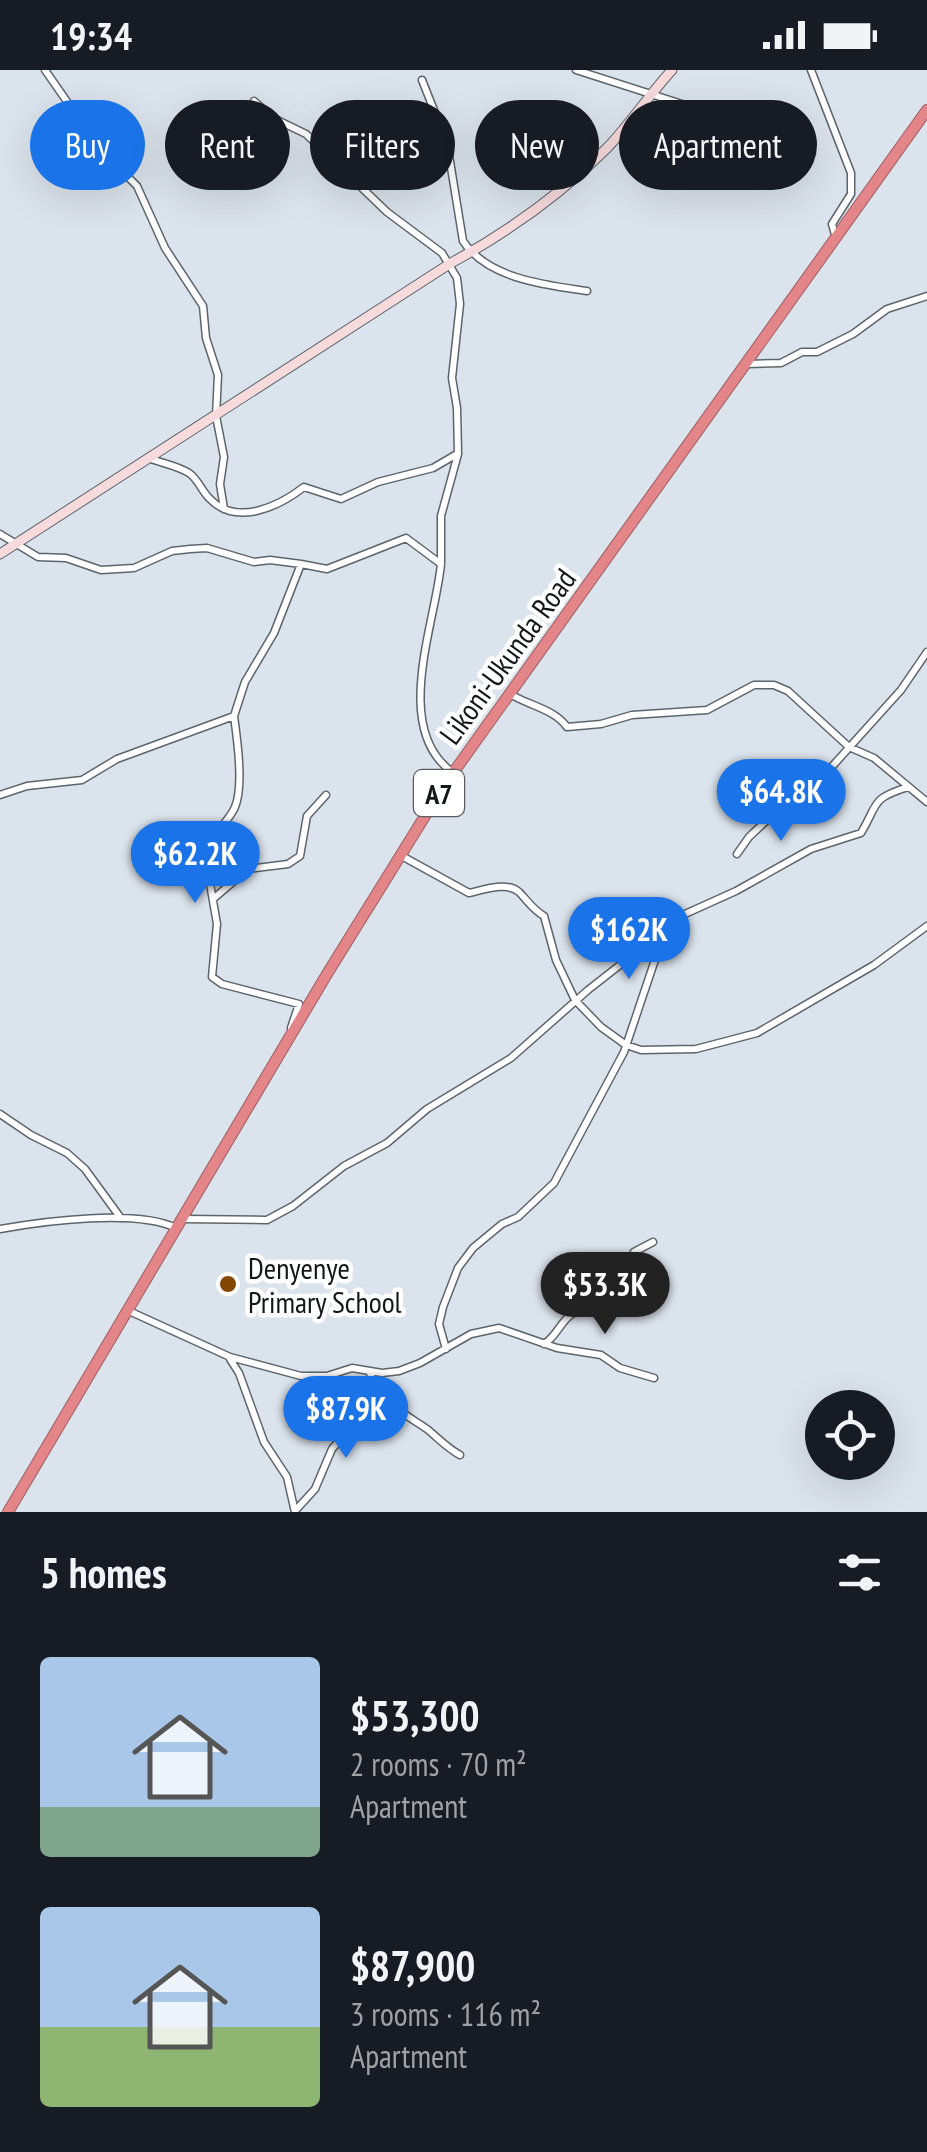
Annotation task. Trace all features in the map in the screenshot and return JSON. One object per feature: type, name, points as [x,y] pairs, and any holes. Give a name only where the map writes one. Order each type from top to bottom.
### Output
[{"type":"highway","name":"Likoni-Ukunda Road","points":[[8,1512],[400,854],[453,773],[927,110]]},
{"type":"street","points":[[45,70],[100,149],[137,186],[165,248],[204,306],[206,338],[218,375],[216,416],[224,457],[220,484],[224,509]]},
{"type":"street","points":[[576,70],[663,100]]},
{"type":"street","points":[[0,554],[503,234],[608,147],[672,70]]},
{"type":"street","points":[[811,70],[851,173],[851,194],[832,224],[836,238]]},
{"type":"street","points":[[422,80],[447,143],[463,241],[471,253],[501,271],[543,284],[587,291]]},
{"type":"street","points":[[290,126],[332,156],[349,178],[387,212],[442,252],[457,278],[460,304],[452,378],[458,454],[441,516],[441,564],[426,640],[420,712],[430,749],[453,773]]},
{"type":"street","points":[[747,364],[780,363],[802,352],[817,352],[853,334],[887,309],[927,296]]},
{"type":"street","points":[[151,459],[194,476],[208,498],[224,509],[242,514],[270,508],[304,487],[341,500],[378,482],[432,468],[458,454]]},
{"type":"street","points":[[0,534],[38,557],[66,558],[101,570],[134,568],[172,551],[207,548],[254,562],[270,560],[327,569],[406,538],[441,564]]},
{"type":"street","points":[[283,1051],[298,1004],[222,984],[212,976],[217,924],[205,855],[206,846],[236,806],[239,789],[234,716],[245,682],[274,632],[301,564]]},
{"type":"street","points":[[737,854],[787,801],[810,791],[902,690],[927,652]]},
{"type":"street","points":[[510,694],[530,706],[558,714],[567,727],[576,728],[632,715],[708,710],[754,685],[774,685],[817,714],[849,747],[874,758],[927,802]]},
{"type":"street","points":[[0,795],[27,786],[82,780],[117,759],[234,716]]},
{"type":"street","points":[[0,1228],[121,1218],[180,1224],[267,1220],[293,1206],[344,1166],[387,1143],[469,1081],[512,1058],[575,1000],[684,914],[736,891],[811,849],[861,832],[871,808],[884,794],[908,787]]},
{"type":"street","points":[[212,900],[248,869],[288,864],[300,856],[307,816],[326,795]]},
{"type":"street","points":[[400,854],[464,892],[500,887],[518,891],[544,916],[556,960],[575,1000],[588,1016],[626,1045],[640,1050],[696,1049],[757,1033],[874,965],[927,926]]},
{"type":"street","points":[[446,1348],[440,1324],[442,1307],[458,1268],[473,1248],[502,1224],[518,1217],[554,1183],[626,1045],[665,930]]},
{"type":"street","points":[[0,1114],[67,1154],[85,1170],[121,1218]]},
{"type":"street","points":[[543,1344],[554,1338],[570,1314],[620,1284],[630,1271],[634,1252],[653,1242]]},
{"type":"street","points":[[128,1311],[230,1358],[301,1376],[326,1376],[352,1368],[382,1373],[399,1371],[488,1328],[499,1328],[543,1344],[601,1355],[620,1368],[654,1378]]},
{"type":"street","points":[[230,1358],[264,1442],[287,1477],[295,1512]]},
{"type":"street","points":[[368,1370],[398,1412],[460,1455]]},
{"type":"street","points":[[295,1512],[315,1489],[332,1449],[381,1393]]},
{"type":"place","name":"Denyenye Primary School","points":[[228,1284]]}]
